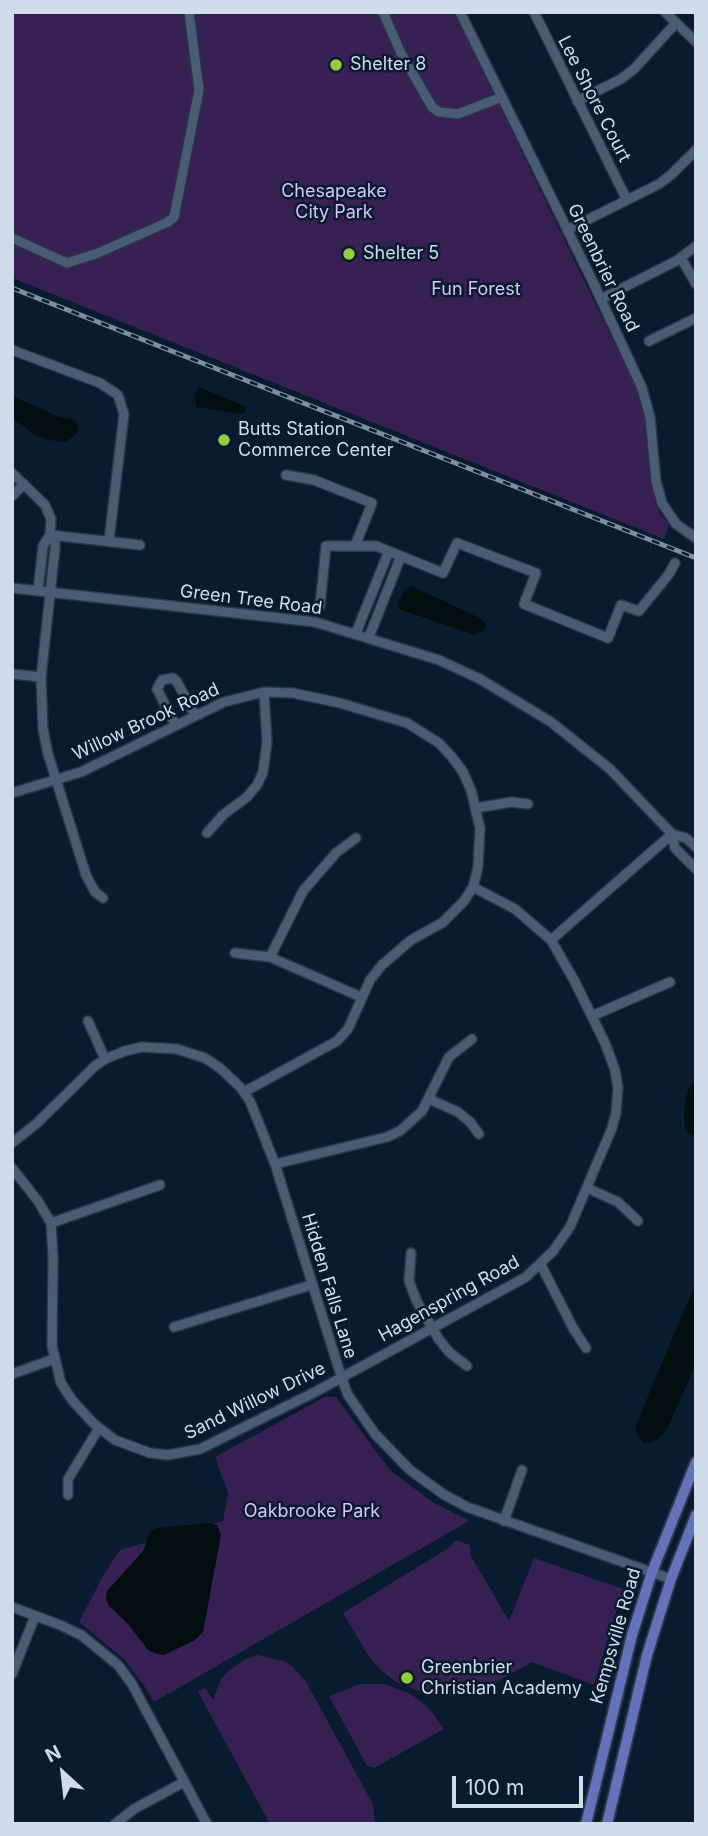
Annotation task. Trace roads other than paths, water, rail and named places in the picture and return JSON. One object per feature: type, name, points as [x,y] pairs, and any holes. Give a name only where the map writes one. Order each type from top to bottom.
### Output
[{"type":"main road","name":"Kempsville Road","points":[[586,1824],[623,1665],[652,1572],[696,1462]]},
{"type":"main road","name":"Kempsville Road","points":[[607,1824],[645,1663],[671,1579],[696,1515]]},
{"type":"street","points":[[12,238],[67,263],[98,253],[174,217],[199,90],[189,12]]},
{"type":"street","points":[[383,12],[401,53],[432,107],[439,112],[458,114],[502,97]]},
{"type":"street","name":"Greenbrier Road","points":[[460,12],[642,388],[650,417],[656,481],[662,503],[676,524],[696,538]]},
{"type":"street","name":"Lee Shore Court","points":[[534,12],[627,200]]},
{"type":"street","points":[[665,12],[696,42]]},
{"type":"street","points":[[577,101],[621,79],[634,69],[676,23]]},
{"type":"street","points":[[567,230],[672,174],[696,150]]},
{"type":"street","points":[[601,299],[681,258],[696,246]]},
{"type":"street","points":[[681,258],[696,284]]},
{"type":"street","points":[[649,341],[696,318]]},
{"type":"street","points":[[12,350],[100,383],[118,395],[124,414],[110,541]]},
{"type":"street","points":[[12,473],[49,511],[50,535],[43,545],[38,591]]},
{"type":"street","points":[[286,475],[314,480],[372,503],[355,546]]},
{"type":"street","points":[[12,496],[24,484]]},
{"type":"street","points":[[50,535],[140,545]]},
{"type":"street","points":[[50,535],[55,541],[55,549],[41,677],[43,729],[55,779],[89,884],[103,898]]},
{"type":"street","points":[[320,606],[326,546],[376,546],[443,573],[457,543],[536,573],[524,604],[608,638],[621,605],[639,611],[675,563]]},
{"type":"street","points":[[356,633],[389,551]]},
{"type":"street","points":[[369,637],[401,556]]},
{"type":"street","name":"Green Tree Road","points":[[12,588],[315,622],[439,660],[480,679],[551,722],[610,769],[672,834],[686,838],[696,846]]},
{"type":"street","points":[[12,674],[41,677]]},
{"type":"street","points":[[175,724],[157,689],[162,680],[173,678],[177,682],[195,715]]},
{"type":"street","points":[[207,834],[224,814],[247,797],[263,772],[267,742],[264,692]]},
{"type":"street","name":"Willow Brook Road","points":[[55,779],[107,761],[175,724],[224,702],[264,692],[340,703],[407,723],[439,743],[463,772],[476,808],[481,848],[473,887],[464,901],[442,923],[395,951],[370,980],[348,1029],[337,1041],[244,1092]]},
{"type":"street","points":[[12,793],[55,779]]},
{"type":"street","points":[[476,808],[493,803],[528,804]]},
{"type":"street","points":[[551,940],[672,834]]},
{"type":"street","name":"Green Tree Road","points":[[672,834],[675,848],[696,869]]},
{"type":"street","points":[[270,957],[303,891],[335,853],[356,838]]},
{"type":"street","name":"Hagenspring Road","points":[[341,1376],[526,1277],[541,1265],[565,1236],[616,1113],[618,1088],[612,1061],[592,1016],[551,940],[515,909],[473,887]]},
{"type":"street","points":[[235,953],[270,957],[361,998]]},
{"type":"street","points":[[592,1016],[670,982]]},
{"type":"street","points":[[88,1021],[105,1059]]},
{"type":"street","points":[[275,1164],[387,1137],[412,1122],[429,1098],[449,1058],[471,1039]]},
{"type":"street","name":"Hidden Falls Lane","points":[[12,1143],[105,1059],[142,1047],[177,1049],[205,1058],[220,1068],[250,1101],[275,1164],[341,1376],[348,1395],[369,1426],[410,1470],[443,1494],[504,1521],[671,1579]]},
{"type":"street","points":[[429,1098],[458,1112],[479,1134]]},
{"type":"street","name":"Sand Willow Drive","points":[[12,1168],[38,1201],[51,1223],[51,1332],[54,1359],[60,1379],[72,1400],[99,1428],[115,1440],[150,1454],[185,1454],[315,1392],[341,1376]]},
{"type":"street","points":[[51,1223],[160,1185]]},
{"type":"street","points":[[587,1188],[618,1202],[638,1221]]},
{"type":"street","points":[[411,1253],[408,1273],[412,1291],[431,1328],[449,1352],[467,1366]]},
{"type":"street","points":[[541,1265],[572,1328],[586,1348]]},
{"type":"street","points":[[174,1327],[311,1285]]},
{"type":"street","points":[[12,1374],[54,1359]]},
{"type":"street","points":[[68,1496],[68,1479],[99,1428]]},
{"type":"street","points":[[504,1521],[522,1470]]},
{"type":"street","points":[[12,1607],[81,1635],[118,1665],[132,1684],[207,1824]]},
{"type":"street","points":[[12,1674],[35,1616]]},
{"type":"street","points":[[115,1824],[134,1809],[184,1782]]},
{"type":"railway","points":[[12,288],[696,558]]},
{"type":"place","name":"Shelter 8","points":[[336,65]]},
{"type":"place","name":"Shelter 5","points":[[349,254]]},
{"type":"place","name":"Butts Station Commerce Center","points":[[224,440]]},
{"type":"place","name":"Greenbrier Christian Academy","points":[[407,1678]]},
{"type":"park label","name":"Chesapeake City Park","points":[[334,202]]},
{"type":"park label","name":"Fun Forest","points":[[476,290]]},
{"type":"park label","name":"Oakbrooke Park","points":[[312,1512]]}]
